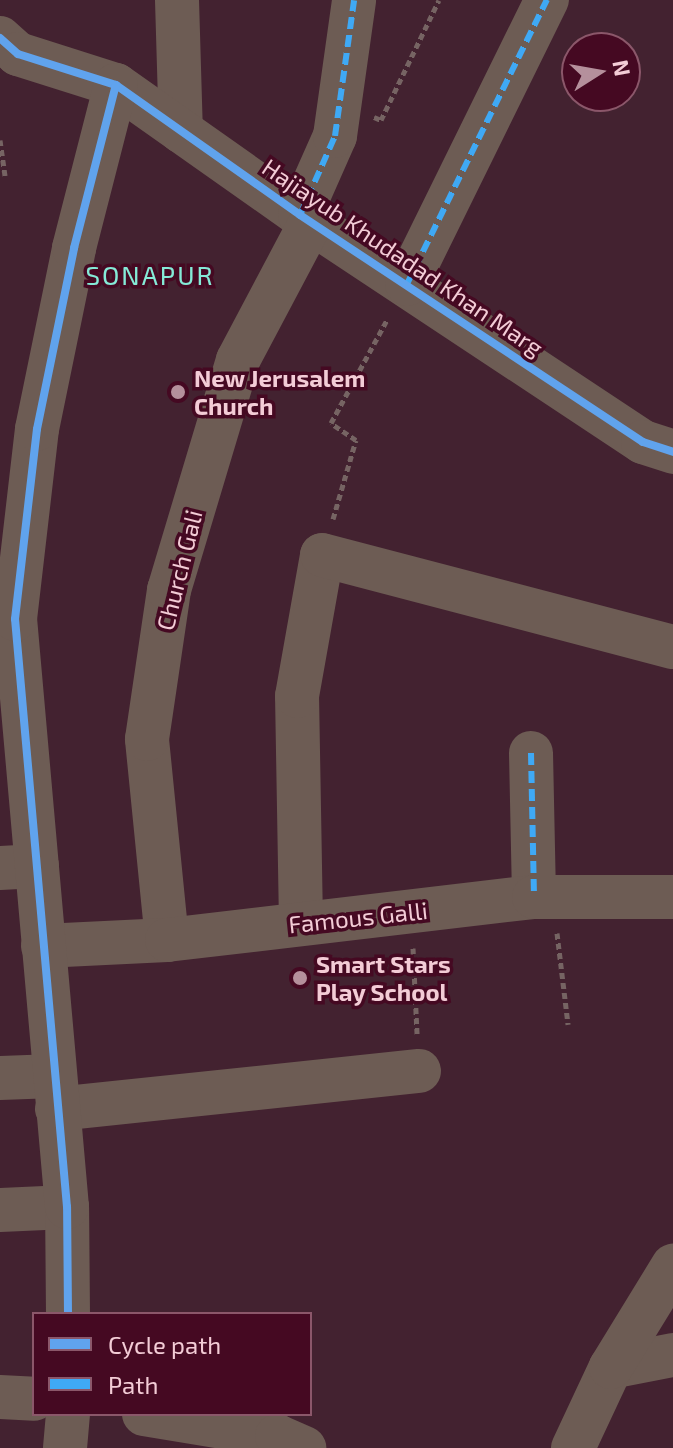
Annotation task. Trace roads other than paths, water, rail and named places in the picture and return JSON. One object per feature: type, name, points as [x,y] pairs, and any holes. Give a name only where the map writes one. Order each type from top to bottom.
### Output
[{"type":"street","points":[[177,0],[181,131]]},
{"type":"street","name":"Church Gali","points":[[167,940],[147,739],[169,590],[238,360],[305,218],[335,136],[354,0]]},
{"type":"street","points":[[407,284],[547,0]]},
{"type":"street","name":"Hajiayub Khudadad Khan Marg","points":[[0,38],[18,54],[116,85],[305,218],[643,442],[673,452]]},
{"type":"street","points":[[68,1312],[67,1207],[43,946],[18,867],[12,742],[15,619],[23,519],[74,248],[116,85]]},
{"type":"street","points":[[301,923],[297,696],[322,555],[673,647]]},
{"type":"street","points":[[531,753],[544,897]]},
{"type":"street","name":"Famous Galli","points":[[43,946],[167,940],[544,897],[673,897]]},
{"type":"street","points":[[0,1078],[56,1092],[419,1071]]},
{"type":"street","points":[[0,1210],[67,1207]]},
{"type":"street","points":[[573,1448],[611,1367],[673,1266]]},
{"type":"street","points":[[611,1367],[673,1355]]},
{"type":"street","points":[[0,1397],[32,1399]]},
{"type":"street","points":[[65,1448],[68,1416]]},
{"type":"street","points":[[156,1416],[277,1436],[304,1448]]},
{"type":"place","name":"New Jerusalem Church","points":[[178,392]]},
{"type":"place","name":"Smart Stars Play School","points":[[300,978]]},
{"type":"district","name":"SONAPUR","points":[[150,275]]}]
